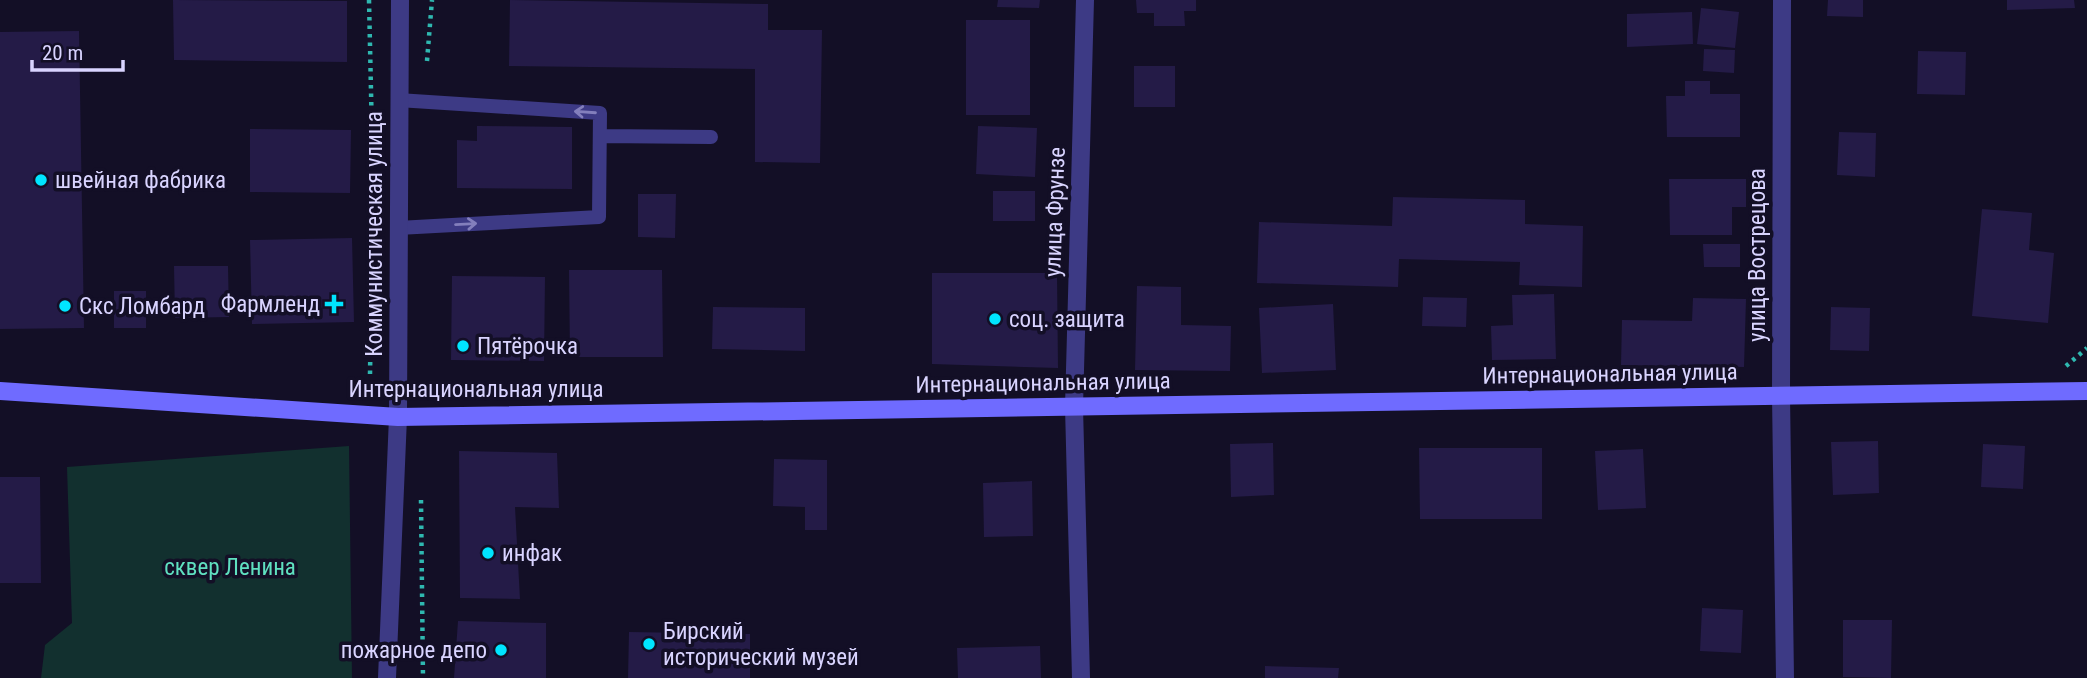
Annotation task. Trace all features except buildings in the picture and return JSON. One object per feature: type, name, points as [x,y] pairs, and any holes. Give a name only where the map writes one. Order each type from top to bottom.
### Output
[{"type":"main road","name":"Интернациональная улица","points":[[0,391],[398,417],[2087,391]]},
{"type":"street","name":"Коммунистическая улица","points":[[387,678],[398,417],[400,0]]},
{"type":"street","name":"улица Фрунзе","points":[[1081,678],[1074,407],[1085,0]]},
{"type":"street","name":"улица Вострецова","points":[[1783,0],[1781,396],[1785,678]]},
{"type":"lane","points":[[398,100],[600,113],[599,217],[398,228]]},
{"type":"lane","points":[[600,136],[711,137]]},
{"type":"path","points":[[369,0],[373,145]]},
{"type":"path","points":[[370,374],[372,252]]},
{"type":"green space","name":"сквер Ленина","points":[[349,446],[352,678],[41,678],[45,645],[72,623],[67,467]]},
{"type":"place","name":"швейная фабрика","points":[[41,180]]},
{"type":"place","name":"Фармленд","points":[[334,304]]},
{"type":"place","name":"Скс Ломбард","points":[[65,306]]},
{"type":"place","name":"соц. защита","points":[[995,319]]},
{"type":"place","name":"Пятёрочка","points":[[463,346]]},
{"type":"place","name":"инфак","points":[[488,553]]},
{"type":"place","name":"Бирский исторический музей","points":[[649,644]]},
{"type":"place","name":"пожарное депо","points":[[501,650]]}]
